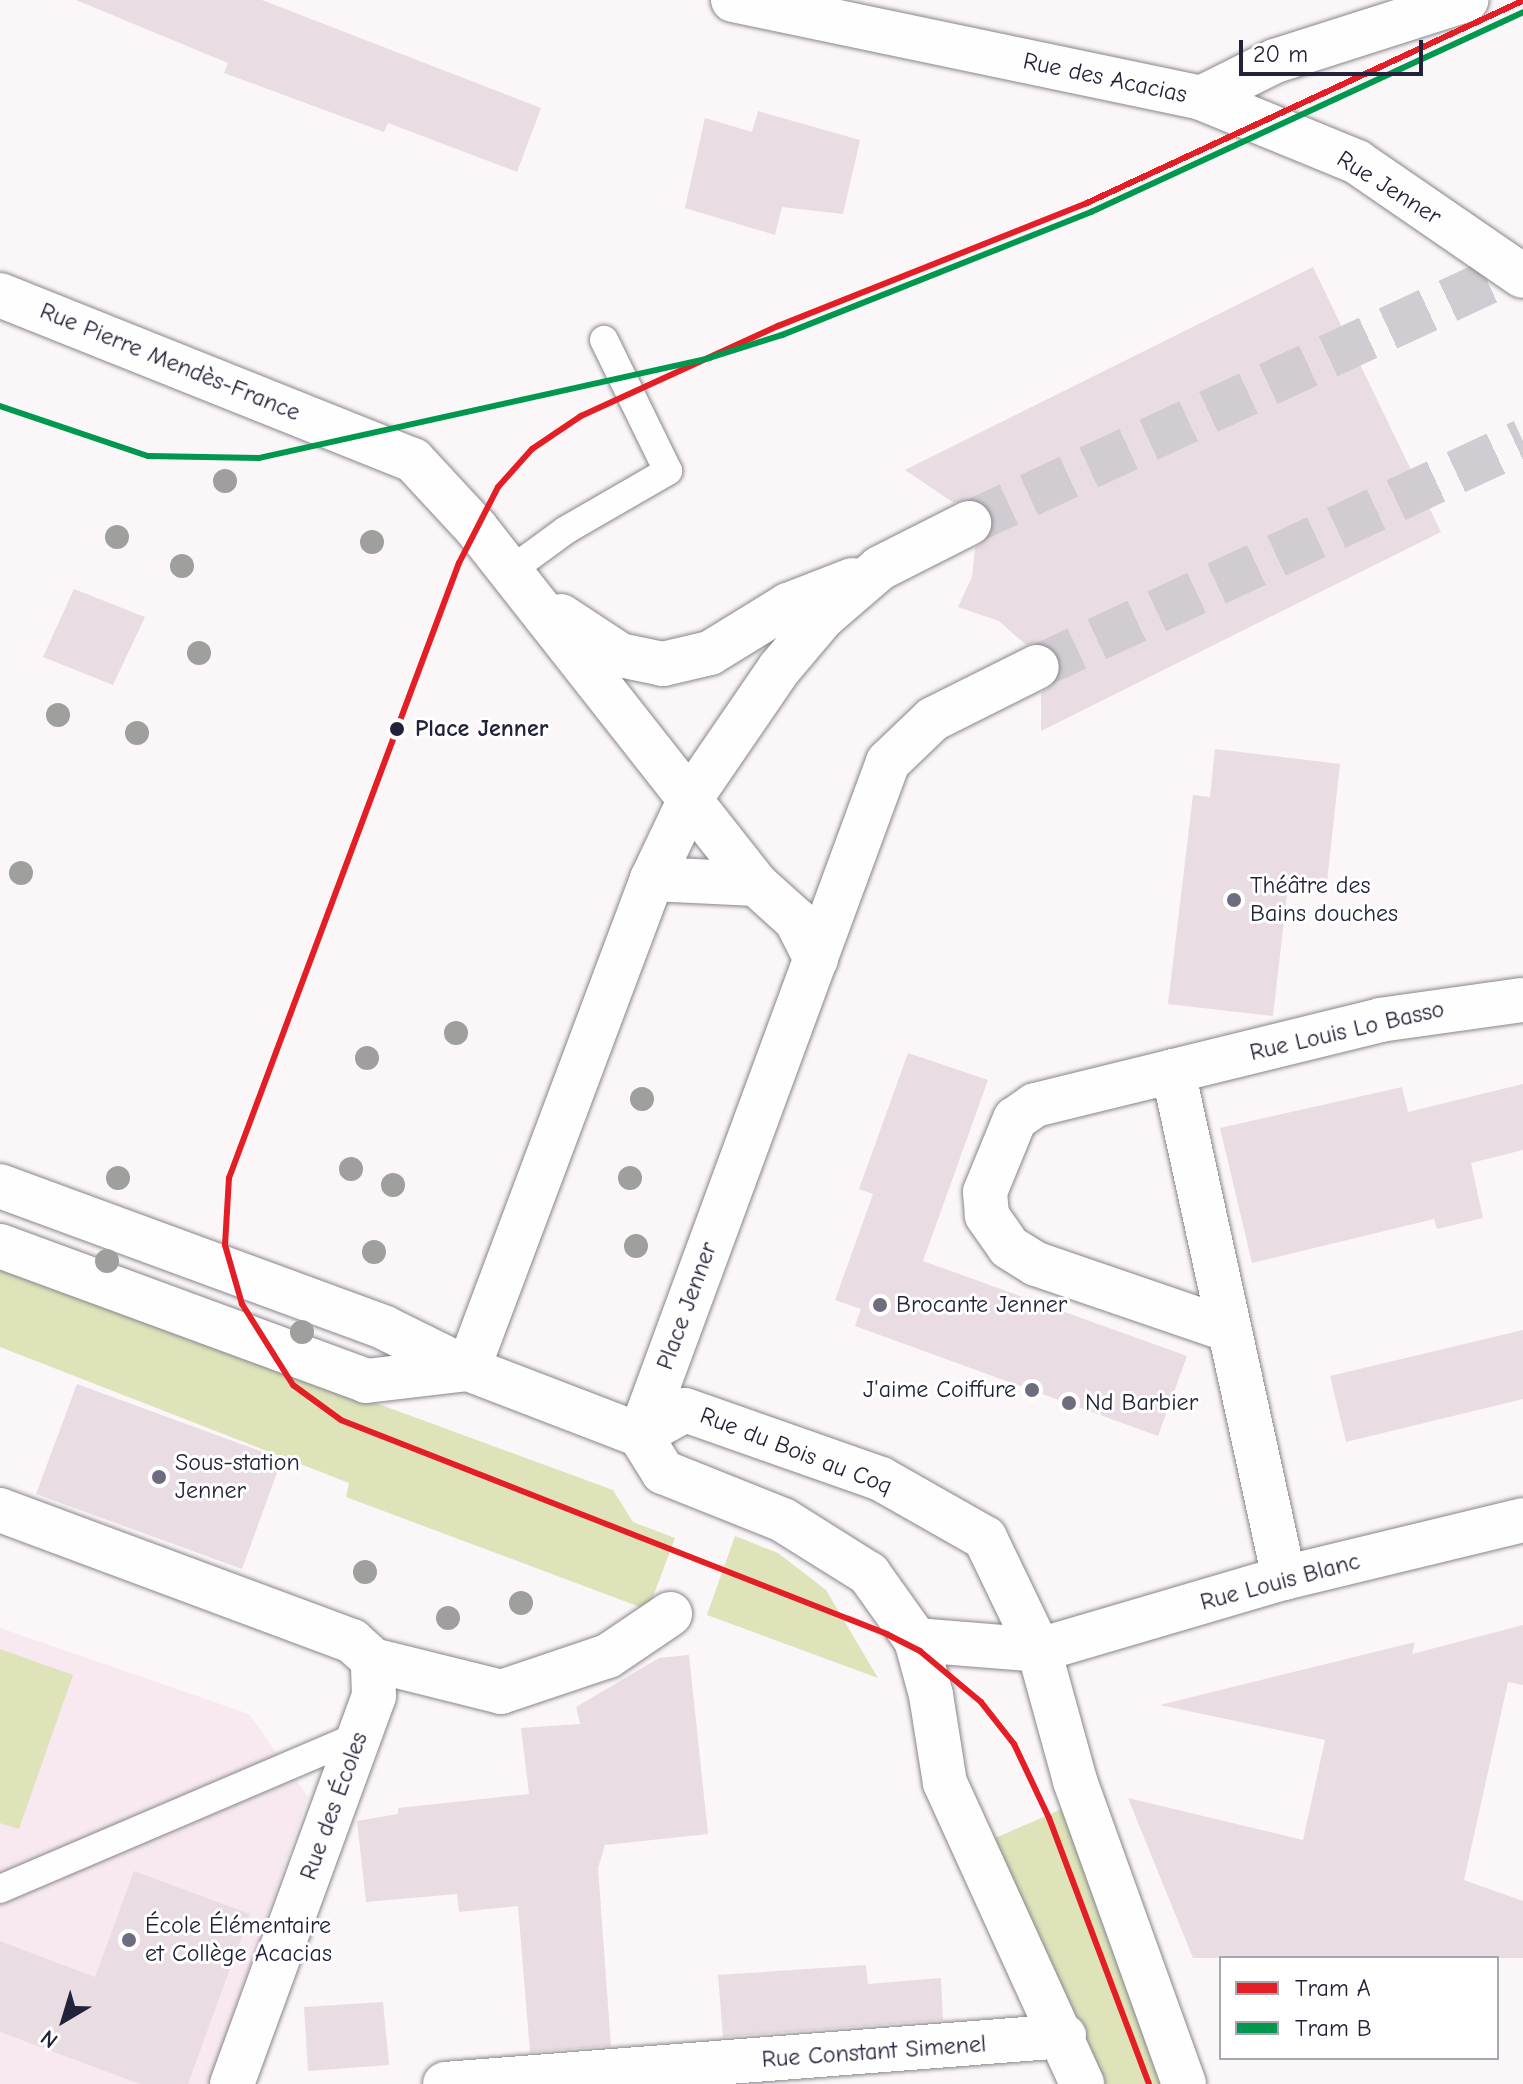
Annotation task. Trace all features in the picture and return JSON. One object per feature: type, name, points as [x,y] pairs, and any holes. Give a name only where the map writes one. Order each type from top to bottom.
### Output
[{"type":"main road","name":"Rue des Acacias","points":[[733,0],[1201,98],[1275,61],[1466,0]]},
{"type":"main road","name":"Rue Jenner","points":[[1201,98],[1357,162],[1523,276]]},
{"type":"main road","name":"Rue Pierre Mendès-France","points":[[0,295],[413,460],[519,583]]},
{"type":"main road","points":[[519,583],[620,655],[663,664],[710,653],[788,605],[880,568],[969,523]]},
{"type":"main road","points":[[468,1369],[652,879],[690,799],[779,669],[823,617],[880,568]]},
{"type":"main road","points":[[519,583],[756,884],[796,920],[816,959]]},
{"type":"main road","name":"Place Jenner","points":[[640,1435],[888,762],[933,719],[1037,667]]},
{"type":"main road","points":[[652,879],[756,884]]},
{"type":"main road","name":"Rue Louis Lo Basso","points":[[1229,1330],[1036,1264],[1009,1247],[987,1215],[985,1192],[1015,1119],[1035,1105],[1380,1020],[1523,1000]]},
{"type":"main road","points":[[1173,1071],[1284,1578]]},
{"type":"main road","points":[[0,1186],[385,1328],[468,1369],[640,1435],[663,1472],[783,1520],[869,1574],[916,1640],[931,1695],[945,1783],[1064,2036],[1082,2084]]},
{"type":"main road","points":[[0,1246],[366,1381],[468,1369]]},
{"type":"main road","name":"Rue du Bois au Coq","points":[[640,1435],[685,1410],[881,1479],[985,1538],[1039,1650],[1075,1781],[1184,2084]]},
{"type":"main road","points":[[0,1510],[352,1641],[373,1660],[501,1692],[608,1656],[670,1614]]},
{"type":"main road","name":"Rue Louis Blanc","points":[[1039,1650],[1284,1578],[1523,1520]]},
{"type":"main road","points":[[916,1640],[1039,1650]]},
{"type":"main road","name":"Rue des Écoles","points":[[232,2084],[374,1696],[373,1660]]},
{"type":"main road","name":"Rue Constant Simenel","points":[[445,2084],[1064,2036]]},
{"type":"lane","points":[[519,583],[566,530],[668,471],[604,340]]},
{"type":"lane","points":[[0,1889],[359,1736]]},
{"type":"shaded area","name":"École Élémentaire et Collège Acacias","points":[[0,1628],[249,1714],[308,1797],[209,2084],[0,2084]]},
{"type":"green space","points":[[0,1265],[613,1490],[633,1522],[675,1538],[648,1610],[346,1497],[349,1483],[0,1347]]},
{"type":"green space","points":[[735,1536],[778,1553],[826,1590],[878,1678],[707,1615]]},
{"type":"green space","points":[[0,1649],[73,1675],[19,1829],[0,1823]]},
{"type":"green space","points":[[1064,1808],[1163,2084],[1096,2084],[986,1842]]},
{"type":"building","points":[[76,0],[262,0],[541,108],[517,172],[388,123],[384,132],[224,73],[228,63]]},
{"type":"building","points":[[758,111],[860,140],[843,214],[782,207],[775,235],[685,208],[705,118],[752,132]]},
{"type":"building","points":[[1313,267],[1441,532],[1041,731],[1041,693],[1058,680],[1059,655],[1039,642],[1026,645],[999,621],[958,607],[972,577],[975,548],[990,536],[991,511],[971,498],[954,503],[905,470]]},
{"type":"building","points":[[74,589],[145,617],[113,685],[43,657]]},
{"type":"building","name":"Théâtre des Bains douches","points":[[1215,749],[1340,764],[1326,891],[1288,886],[1273,1016],[1168,1004],[1193,795],[1210,797]]},
{"type":"building","points":[[908,1053],[988,1080],[923,1261],[1187,1356],[1158,1436],[855,1326],[861,1309],[835,1300],[873,1194],[859,1189]]},
{"type":"building","points":[[1523,1084],[1523,1150],[1471,1163],[1483,1218],[1437,1229],[1434,1219],[1252,1263],[1220,1128],[1402,1087],[1408,1112]]},
{"type":"building","points":[[1523,1330],[1523,1399],[1346,1442],[1330,1376]]},
{"type":"building","name":"Sous-station Jenner","points":[[77,1384],[282,1459],[242,1569],[36,1494]]},
{"type":"building","points":[[1523,1625],[1523,1685],[1508,1682],[1464,1880],[1523,1901],[1523,1958],[1193,1958],[1128,1798],[1303,1840],[1325,1740],[1160,1705],[1415,1642],[1412,1654]]},
{"type":"building","points":[[689,1655],[708,1834],[605,1845],[598,1868],[611,2046],[530,2052],[518,1906],[459,1912],[457,1894],[366,1902],[357,1821],[398,1814],[398,1808],[529,1794],[521,1728],[580,1724],[576,1707],[659,1658]]},
{"type":"building","points":[[134,1871],[250,1914],[188,2084],[140,2084],[0,2032],[0,1941],[95,1977]]},
{"type":"building","points":[[866,1965],[868,1984],[941,1978],[943,2020],[723,2037],[718,1975]]},
{"type":"building","points":[[383,2002],[389,2065],[308,2071],[304,2007]]},
{"type":"tunnel","points":[[969,523],[1523,266]]},
{"type":"tunnel","points":[[1037,667],[1523,441]]},
{"type":"tram line","name":"A","points":[[1149,2084],[1049,1818],[1014,1744],[981,1702],[920,1651],[887,1634],[341,1420],[293,1385],[242,1304],[225,1245],[229,1178],[459,563],[498,487],[532,449],[581,416],[778,326],[1087,203],[1523,1]]},
{"type":"tram line","name":"B","points":[[0,406],[148,456],[259,458],[709,358],[782,335],[1091,212],[1523,12]]},
{"type":"place","name":"Place Jenner","points":[[397,729]]},
{"type":"place","name":"Théâtre des Bains douches","points":[[1234,900]]},
{"type":"place","name":"Brocante Jenner","points":[[880,1305]]},
{"type":"place","name":"J'aime Coiffure","points":[[1032,1390]]},
{"type":"place","name":"Nd Barbier","points":[[1069,1403]]},
{"type":"place","name":"Sous-station Jenner","points":[[159,1477]]},
{"type":"place","name":"École Élémentaire et Collège Acacias","points":[[129,1940]]}]
